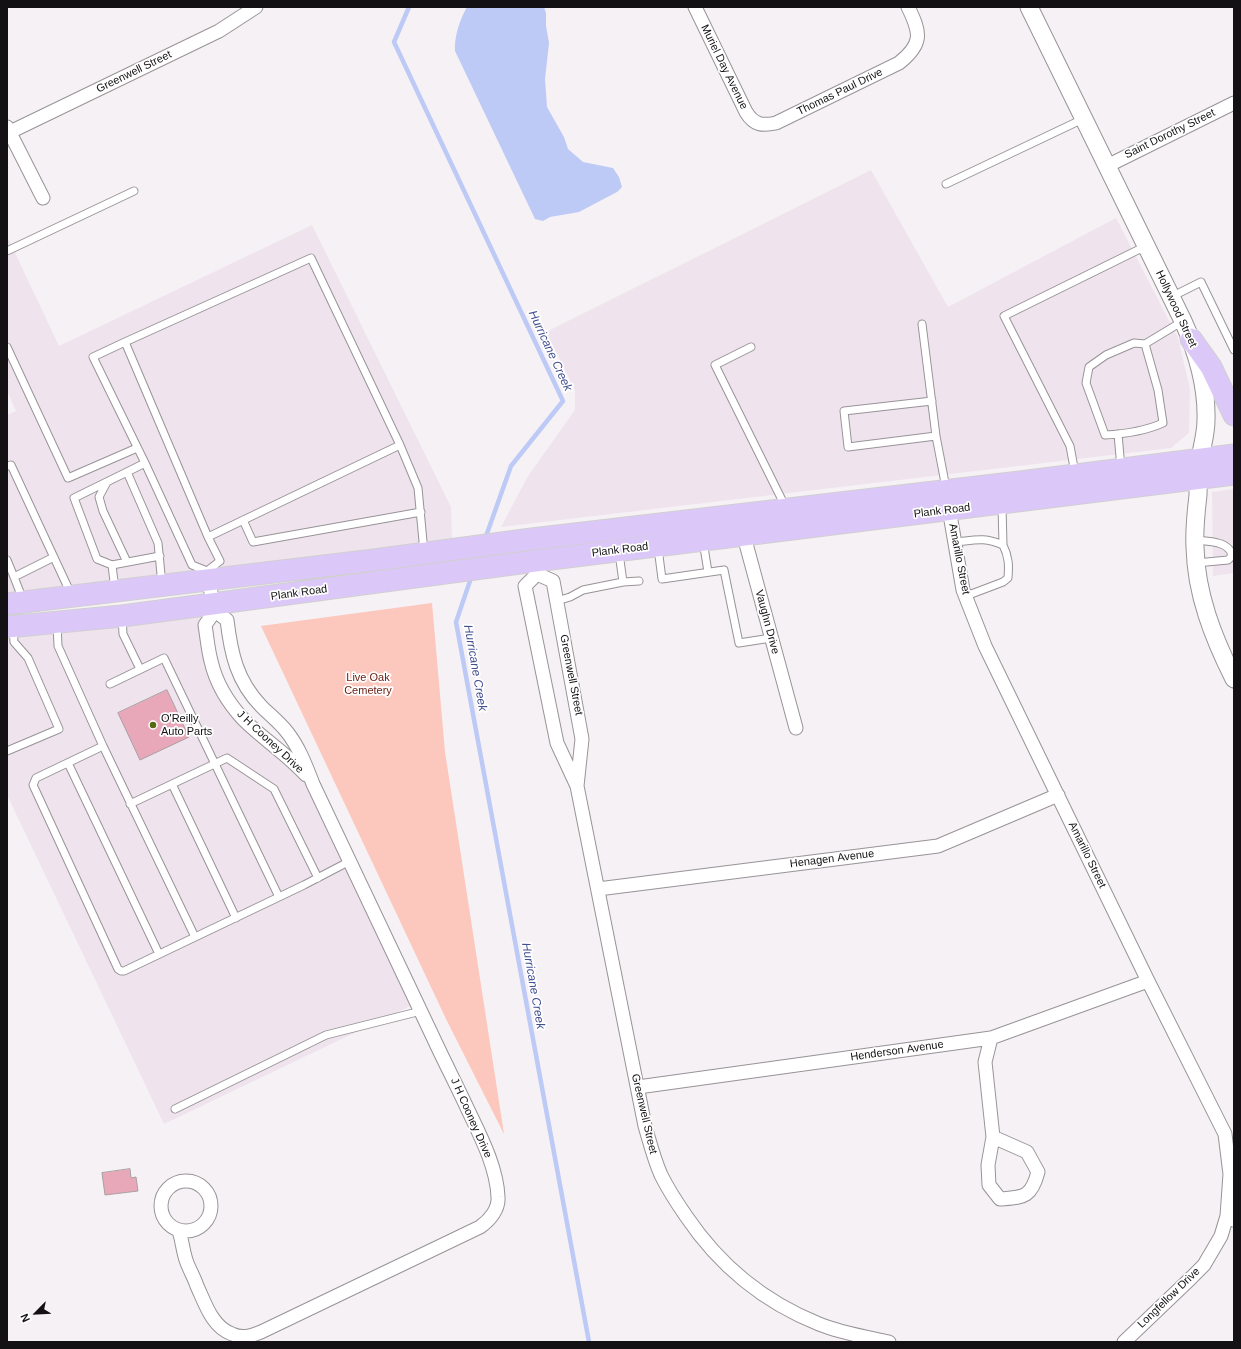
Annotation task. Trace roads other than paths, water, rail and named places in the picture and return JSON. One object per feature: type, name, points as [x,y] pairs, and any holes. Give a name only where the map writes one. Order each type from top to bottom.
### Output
[{"type":"main road","points":[[1191,340],[1225,389],[1234,415]]},
{"type":"main road","name":"Plank Road","points":[[16,603],[162,585],[208,575],[433,553],[532,539],[787,510],[948,500],[1002,503],[1200,469],[1234,455]]},
{"type":"main road","name":"Plank Road","points":[[10,627],[214,608],[499,566],[536,567],[619,551],[744,535],[948,500],[1075,475],[1121,469],[1200,469],[1234,474]]},
{"type":"street","name":"Greenwell Street","points":[[8,129],[219,31],[256,7]]},
{"type":"street","name":"Muriel Day Avenue","points":[[695,7],[746,112],[750,119],[757,123]]},
{"type":"street","name":"Thomas Paul Drive","points":[[757,123],[766,125],[776,123],[899,63],[910,54],[917,45],[918,33],[908,7]]},
{"type":"street","name":"Hollywood Street","points":[[1029,7],[1191,340],[1200,371],[1205,397],[1206,420],[1200,469],[1195,540],[1196,563],[1202,597],[1208,616],[1223,657],[1234,679]]},
{"type":"street","name":"Saint Dorothy Street","points":[[1107,166],[1234,103]]},
{"type":"street","points":[[8,129],[43,198]]},
{"type":"street","name":"Amarillo Street","points":[[948,500],[963,590],[985,646],[1148,981],[1225,1134],[1230,1174],[1230,1218]]},
{"type":"street","name":"Vaughn Drive","points":[[738,515],[796,728]]},
{"type":"street","points":[[532,539],[536,567]]},
{"type":"street","name":"Greenwell Street","points":[[577,786],[582,739],[557,601],[553,581],[536,567],[525,586],[557,743],[577,786],[650,1146],[662,1177],[690,1222],[719,1257],[740,1277],[764,1296],[808,1320],[837,1330],[889,1342]]},
{"type":"street","points":[[208,575],[214,608]]},
{"type":"street","name":"J H Cooney Drive","points":[[179,1230],[186,1260],[209,1311],[216,1323],[223,1330],[239,1337],[249,1336],[261,1332],[480,1227],[486,1223],[498,1205],[494,1175],[480,1135],[313,784],[300,752],[287,731],[252,696],[237,669],[233,657],[227,620],[214,608],[206,625],[211,661],[224,693],[244,720],[294,762],[313,784]]},
{"type":"street","name":"Henagen Avenue","points":[[598,889],[938,846],[1058,795]]},
{"type":"street","name":"Henderson Avenue","points":[[638,1087],[991,1038],[1148,981]]},
{"type":"street","points":[[991,1038],[985,1062],[993,1137],[988,1165],[989,1185],[1000,1199],[1022,1197],[1034,1186],[1038,1172],[1027,1152],[993,1137]]},
{"type":"street","name":"Longfellow Drive","points":[[1124,1342],[1204,1265],[1230,1218]]},
{"type":"lane","points":[[946,184],[1084,118]]},
{"type":"lane","points":[[7,251],[134,191]]},
{"type":"lane","points":[[1075,475],[1070,446],[1004,316],[1146,246]]},
{"type":"lane","points":[[125,342],[208,537],[220,561],[208,575],[192,565],[145,463],[93,357],[125,342],[311,258],[400,445],[418,488],[421,512],[433,553]]},
{"type":"lane","points":[[1171,297],[1200,282],[1234,350]]},
{"type":"lane","points":[[1145,344],[1158,390],[1163,423],[1152,428],[1105,435],[1086,383],[1089,367],[1106,355],[1134,343],[1145,344],[1183,321]]},
{"type":"lane","points":[[922,324],[936,436],[948,500]]},
{"type":"lane","points":[[7,347],[68,478],[137,448]]},
{"type":"lane","points":[[751,347],[715,365],[787,510]]},
{"type":"lane","points":[[932,401],[844,411],[848,447],[936,436]]},
{"type":"lane","points":[[1118,434],[1121,469]]},
{"type":"lane","points":[[208,537],[400,445]]},
{"type":"lane","points":[[145,463],[74,498],[97,559],[112,564],[160,556]]},
{"type":"lane","points":[[7,466],[11,465],[72,596]]},
{"type":"lane","points":[[127,472],[158,543],[162,585]]},
{"type":"lane","points":[[107,482],[99,497],[103,511],[127,562]]},
{"type":"lane","points":[[966,596],[1004,582],[1008,578],[1009,567],[1008,556],[1004,545],[1002,503]]},
{"type":"lane","points":[[243,520],[253,542],[421,512]]},
{"type":"lane","points":[[956,542],[983,539],[1004,545]]},
{"type":"lane","points":[[703,540],[708,572]]},
{"type":"lane","points":[[1195,540],[1219,543],[1232,552],[1233,557],[1228,560],[1196,563]]},
{"type":"lane","points":[[658,546],[662,579],[724,570],[738,643],[771,638]]},
{"type":"lane","points":[[619,551],[623,582]]},
{"type":"lane","points":[[14,577],[54,557]]},
{"type":"lane","points":[[7,560],[14,577],[16,603]]},
{"type":"lane","points":[[112,564],[115,591]]},
{"type":"lane","points":[[557,601],[570,597],[583,590],[623,582],[639,581]]},
{"type":"lane","points":[[122,616],[123,634],[140,669]]},
{"type":"lane","points":[[56,622],[58,646],[130,804],[195,937]]},
{"type":"lane","points":[[7,751],[59,729],[28,658],[14,642],[10,627]]},
{"type":"lane","points":[[110,684],[164,658],[279,897]]},
{"type":"lane","points":[[103,746],[36,778],[33,785],[118,969],[121,971],[124,971],[236,918],[350,861]]},
{"type":"lane","points":[[130,804],[227,758],[274,789],[318,878]]},
{"type":"lane","points":[[68,763],[159,954]]},
{"type":"lane","points":[[172,784],[236,918]]},
{"type":"lane","points":[[175,1109],[326,1035],[421,1011]]},
{"type":"water","points":[[467,7],[544,7],[549,43],[545,79],[547,107],[564,137],[568,149],[583,162],[613,168],[619,177],[622,187],[617,192],[579,212],[550,217],[543,221],[535,219],[455,51],[455,40],[458,28]]},
{"type":"waterway","name":"Hurricane Creek","points":[[409,7],[394,42],[563,401],[511,466],[485,539]]},
{"type":"waterway","name":"Hurricane Creek","points":[[472,575],[456,622],[589,1342]]},
{"type":"place","name":"O'Reilly Auto Parts","points":[[153,725]]},
{"type":"park label","name":"Live Oak Cemetery","points":[[368,684]]}]
